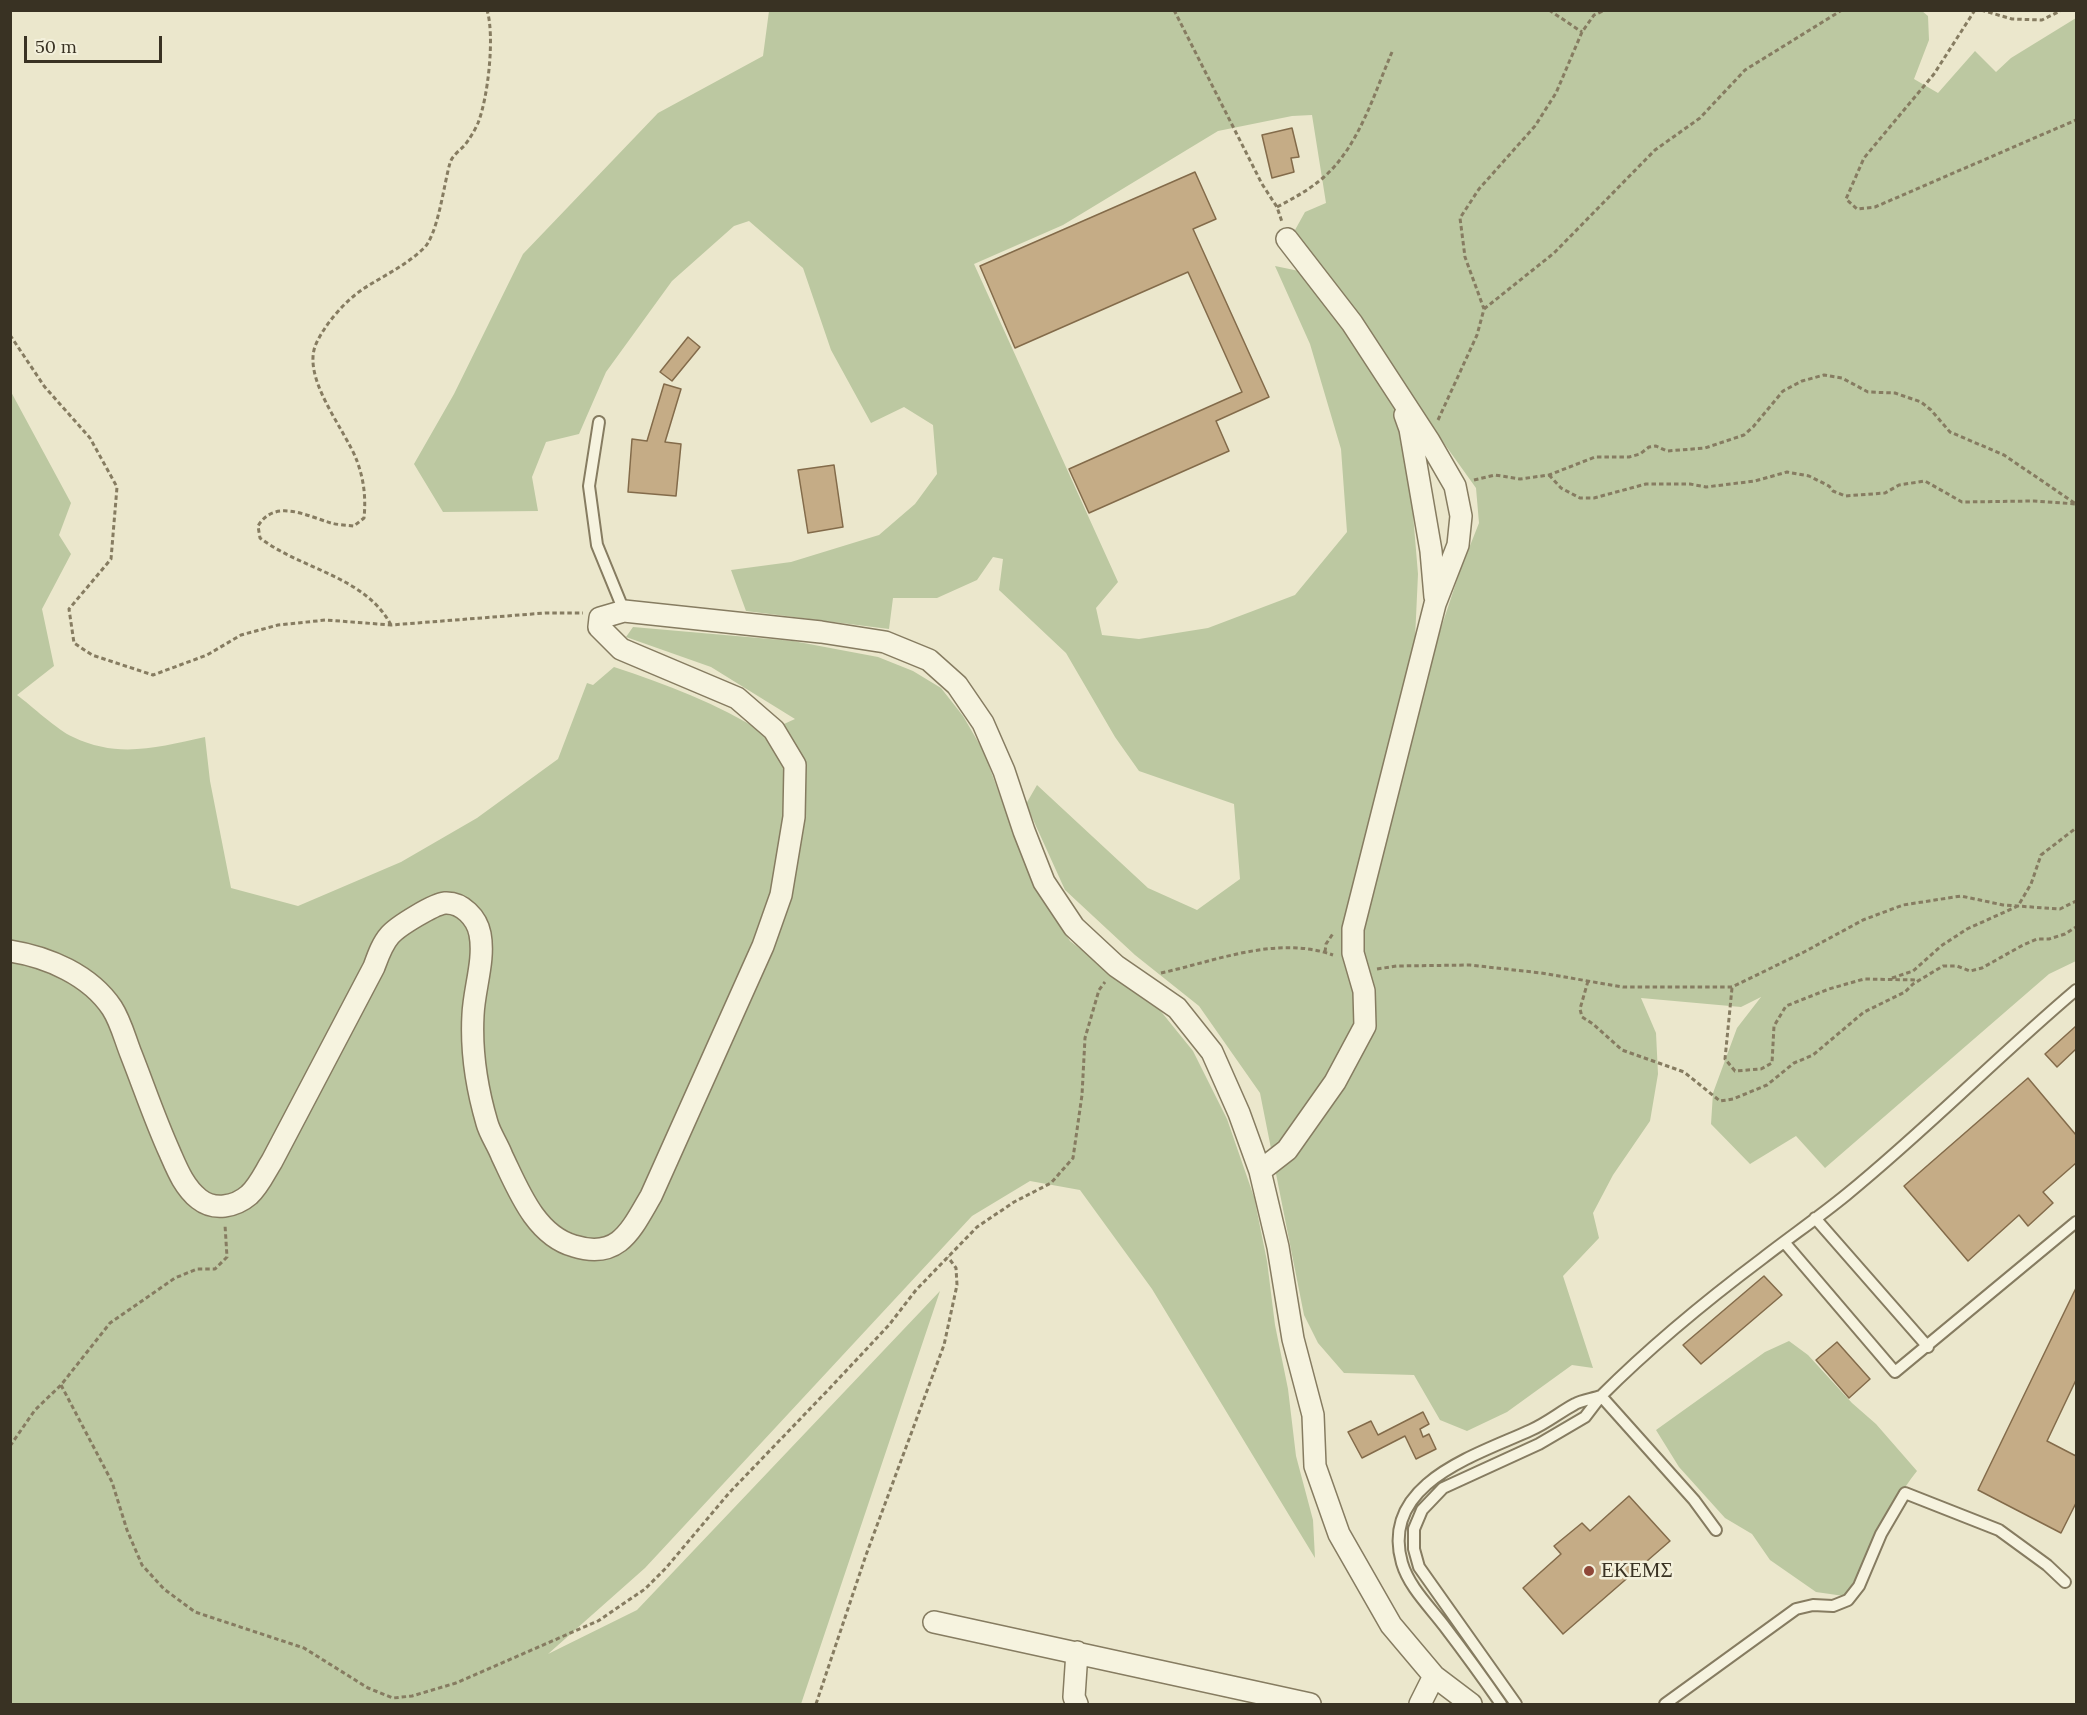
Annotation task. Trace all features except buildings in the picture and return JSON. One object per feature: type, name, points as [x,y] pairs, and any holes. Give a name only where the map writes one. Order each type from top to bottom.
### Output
[{"type":"street","points":[[1260,1171],[1287,1150],[1335,1082],[1365,1026],[1364,992],[1353,953],[1353,929],[1435,604],[1458,545],[1461,516],[1455,486],[1429,441],[1352,323],[1287,239]]},
{"type":"street","points":[[1397,394],[1410,429],[1431,551],[1435,604]]},
{"type":"street","points":[[10,951],[28,954],[68,970],[89,982],[102,995],[120,1024],[155,1120],[182,1179],[200,1200],[213,1206],[226,1206],[248,1196],[257,1186],[374,967],[382,947],[391,934],[402,924],[444,903],[458,906],[470,913],[480,933],[480,952],[472,1015],[473,1053],[488,1126],[517,1188],[532,1213],[551,1233],[567,1245],[588,1251],[607,1249],[621,1241],[651,1196],[770,926],[781,895],[794,817],[795,765],[774,730],[737,698],[688,675],[621,649],[598,627],[600,618],[624,611],[809,631],[885,642],[929,660],[957,685],[982,723],[1004,771],[1044,882],[1074,927],[1116,966],[1177,1008],[1212,1052],[1239,1113],[1260,1171],[1278,1247],[1293,1339],[1312,1415],[1315,1466],[1339,1534],[1391,1625],[1434,1676],[1471,1704]]},
{"type":"street","points":[[934,1622],[1310,1704]]},
{"type":"street","points":[[1077,1652],[1074,1697],[1077,1704]]},
{"type":"street","points":[[1420,1704],[1434,1676]]},
{"type":"lane","points":[[600,422],[589,486],[597,545],[624,611]]},
{"type":"lane","points":[[1516,1704],[1419,1567],[1414,1549],[1414,1529],[1422,1510],[1443,1488],[1539,1444],[1585,1417],[1614,1381],[1784,1242],[1846,1195],[2076,990]]},
{"type":"lane","points":[[1815,1218],[1928,1347]]},
{"type":"lane","points":[[1784,1242],[1895,1372],[1928,1347],[2076,1222]]},
{"type":"lane","points":[[1501,1704],[1416,1590],[1402,1563],[1399,1538],[1404,1513],[1419,1491],[1434,1477],[1456,1464],[1545,1423],[1575,1404],[1601,1396]]},
{"type":"lane","points":[[1601,1396],[1694,1500],[1716,1530]]},
{"type":"lane","points":[[1434,1477],[1443,1488]]},
{"type":"lane","points":[[1665,1704],[1796,1609],[1813,1605],[1833,1605],[1848,1600],[1859,1586],[1881,1534],[1905,1493],[1999,1530],[2047,1565],[2065,1582]]},
{"type":"path","points":[[391,625],[383,610],[361,592],[333,575],[275,550],[261,538],[258,526],[263,518],[283,510],[312,516],[333,524],[354,526],[364,518],[366,500],[356,459],[319,387],[312,363],[316,345],[341,309],[361,290],[404,264],[426,247],[440,210],[450,160],[466,144],[478,122],[490,51],[490,19],[487,10]]},
{"type":"path","points":[[1174,10],[1262,184],[1277,207],[1287,239]]},
{"type":"path","points":[[1549,10],[1582,32]]},
{"type":"path","points":[[1429,441],[1477,335],[1484,309],[1465,257],[1460,218],[1479,189],[1535,126],[1556,93],[1582,32],[1594,15],[1605,10]]},
{"type":"path","points":[[1484,309],[1554,253],[1654,150],[1700,118],[1745,70],[1842,10]]},
{"type":"path","points":[[1975,10],[1934,74],[1864,158],[1846,199],[1857,209],[1875,207],[2076,120]]},
{"type":"path","points":[[1981,10],[2012,19],[2042,20],[2062,10]]},
{"type":"path","points":[[1277,207],[1304,193],[1326,176],[1353,141],[1392,52]]},
{"type":"path","points":[[10,334],[44,386],[90,438],[117,487],[111,558],[69,609],[74,643],[92,655],[153,675],[207,655],[241,634],[278,625],[326,620],[391,625],[582,612],[600,618]]},
{"type":"path","points":[[1455,486],[1494,475],[1520,478],[1549,475],[1595,457],[1629,457],[1656,446],[1667,451],[1705,448],[1744,435],[1754,427],[1783,391],[1802,381],[1824,375],[1842,378],[1868,392],[1895,393],[1921,402],[1950,432],[2004,455],[2076,504]]},
{"type":"path","points":[[1549,475],[1561,488],[1580,498],[1594,498],[1646,483],[1690,484],[1706,487],[1755,481],[1787,472],[1809,476],[1845,496],[1885,493],[1899,485],[1925,481],[1962,502],[2034,501],[2076,504]]},
{"type":"path","points":[[1887,979],[1913,971],[1941,946],[1967,929],[2018,906],[2031,884],[2041,855],[2076,828]]},
{"type":"path","points":[[1144,985],[1155,975],[1205,961],[1280,946],[1313,948],[1334,956],[1358,971],[1398,966],[1470,966],[1541,973],[1623,987],[1732,987],[1863,920],[1903,905],[1961,896],[2018,906],[2060,909],[2076,901]]},
{"type":"path","points":[[1588,981],[1580,1009],[1582,1017],[1622,1050],[1684,1072],[1720,1101],[1733,1099],[1767,1085],[1794,1063],[1813,1055],[1864,1012],[1905,992],[1943,966],[1957,966],[1970,971],[1982,968],[2037,939],[2049,939],[2065,934],[2076,927]]},
{"type":"path","points":[[61,1386],[112,1482],[127,1530],[142,1564],[164,1589],[195,1611],[304,1648],[368,1688],[393,1698],[412,1696],[456,1683],[598,1622],[645,1589],[666,1568],[729,1493],[851,1365],[889,1324],[916,1290],[977,1227],[1014,1202],[1051,1183],[1073,1158],[1082,1095],[1085,1038],[1098,990],[1116,966]]},
{"type":"path","points":[[1732,987],[1725,1059],[1735,1071],[1761,1069],[1772,1063],[1774,1026],[1786,1006],[1829,989],[1864,979],[1920,980]]},
{"type":"path","points":[[10,1446],[34,1410],[61,1386],[110,1323],[175,1278],[197,1269],[215,1269],[227,1257],[224,1234],[226,1206]]},
{"type":"path","points":[[816,1704],[866,1555],[944,1345],[957,1285],[956,1268],[948,1257]]},
{"type":"green space","points":[[769,11],[1922,11],[1928,16],[1929,40],[1914,79],[1938,93],[1975,51],[1996,72],[2011,58],[2076,18],[2076,961],[2049,974],[1825,1168],[1796,1136],[1750,1164],[1711,1124],[1713,1093],[1737,1028],[1761,997],[1741,1007],[1641,998],[1656,1033],[1658,1074],[1650,1121],[1613,1175],[1593,1213],[1599,1238],[1563,1276],[1593,1368],[1572,1365],[1507,1412],[1467,1431],[1440,1420],[1414,1375],[1344,1373],[1318,1343],[1304,1315],[1260,1093],[1199,1006],[1135,955],[1065,890],[1026,804],[1037,785],[1148,888],[1197,910],[1240,879],[1234,804],[1139,771],[1115,737],[1066,653],[999,590],[1003,559],[993,557],[977,580],[937,598],[893,598],[889,629],[746,611],[731,570],[791,562],[879,535],[915,504],[937,474],[933,425],[904,407],[871,423],[831,350],[803,268],[749,221],[734,226],[672,281],[606,372],[579,434],[546,442],[532,477],[538,511],[443,512],[414,464],[454,394],[523,254],[658,113],[763,56]],"holes":[[[1312,115],[1326,203],[1305,212],[1295,230],[1317,266],[1476,488],[1479,523],[1435,646],[1380,868],[1361,861],[1415,639],[1418,574],[1410,478],[1404,438],[1392,400],[1353,338],[1299,271],[1275,266],[1310,344],[1341,449],[1347,532],[1295,595],[1208,628],[1139,639],[1102,635],[1096,608],[1118,582],[974,264],[1063,225],[1218,131],[1292,116]]]},
{"type":"green space","points":[[10,390],[71,503],[59,535],[71,554],[42,609],[54,666],[17,695],[67,734],[106,748],[139,749],[205,737],[210,781],[231,888],[298,906],[401,862],[477,818],[558,759],[587,683],[593,685],[614,667],[691,696],[764,733],[795,719],[711,667],[626,637],[633,627],[793,641],[878,657],[913,671],[941,688],[963,716],[984,752],[1013,832],[1041,897],[1070,941],[1159,1009],[1193,1051],[1227,1119],[1254,1197],[1267,1261],[1275,1325],[1288,1389],[1296,1456],[1313,1520],[1315,1558],[1152,1289],[1080,1190],[1030,1181],[972,1216],[645,1568],[548,1654],[637,1610],[940,1291],[801,1704],[11,1704]]},
{"type":"green space","points":[[1789,1341],[1808,1355],[1852,1403],[1876,1424],[1917,1471],[1897,1501],[1844,1596],[1816,1592],[1770,1560],[1752,1534],[1725,1518],[1679,1467],[1656,1430],[1765,1352]]},
{"type":"place","name":"ΕΚΕΜΣ","points":[[1589,1571]]}]
